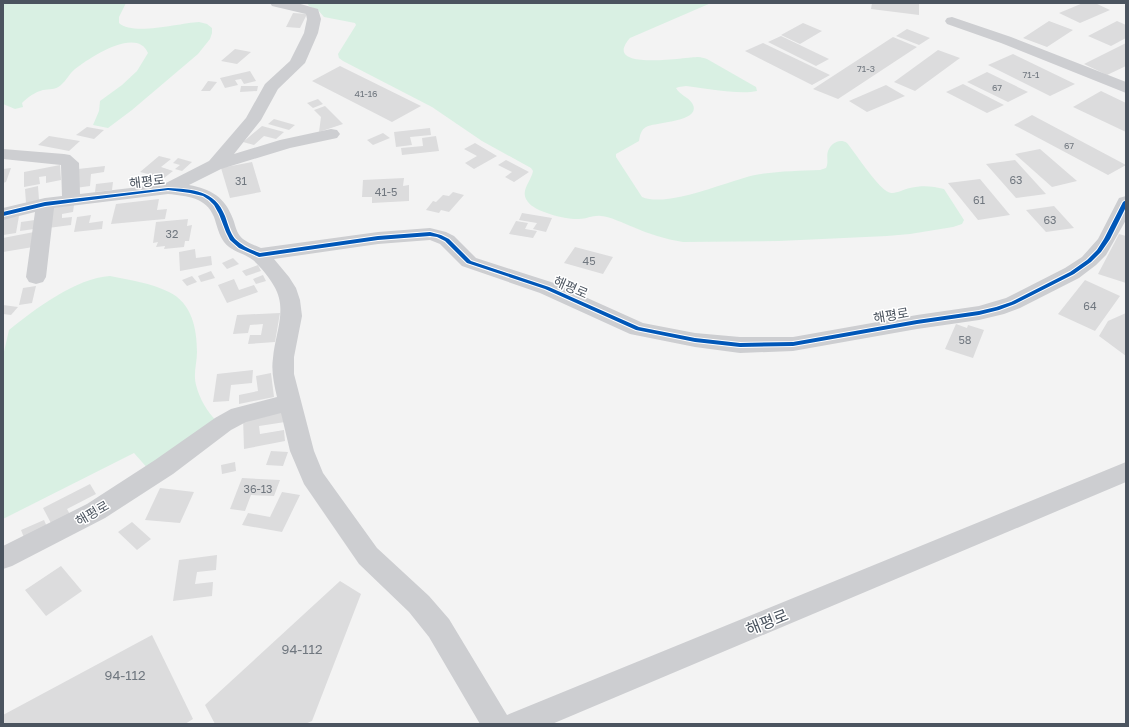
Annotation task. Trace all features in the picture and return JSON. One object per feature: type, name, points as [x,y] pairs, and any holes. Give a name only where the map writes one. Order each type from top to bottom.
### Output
[{"type":"street","name":"해평로","points":[[215,165],[253,120],[271,87],[297,63],[311,33],[314,19],[313,12],[276,3]]},
{"type":"street","points":[[952,21],[1006,40],[1126,88]]},
{"type":"street","name":"해평로","points":[[168,189],[215,165],[286,144],[331,134]]},
{"type":"street","points":[[3,154],[64,159],[70,163],[71,200]]},
{"type":"street","name":"해평로","points":[[3,214],[45,204],[71,200],[129,195],[168,189],[195,192],[213,201],[220,209],[228,232],[233,240],[259,255],[285,288],[290,300],[290,321],[283,366],[290,402],[239,415],[223,424],[164,467],[96,511],[3,558]]},
{"type":"street","name":"해평로","points":[[259,255],[378,238],[430,234],[447,240],[468,262],[547,288],[638,329],[695,340],[740,345],[793,344],[917,322],[979,313],[997,309],[1013,303],[1072,273],[1089,261],[1099,251],[1107,239],[1126,202]]},
{"type":"street","points":[[36,277],[45,204]]},
{"type":"street","points":[[290,402],[302,451],[313,477],[368,556],[419,604],[439,628],[496,724]]},
{"type":"street","name":"해평로","points":[[518,724],[1126,472]]},
{"type":"green space","points":[[3,3],[126,3],[119,17],[119,23],[126,27],[145,29],[199,22],[207,24],[212,28],[212,33],[210,39],[198,54],[132,110],[108,128],[93,125],[99,111],[100,101],[122,85],[137,71],[148,53],[142,45],[124,43],[101,52],[75,69],[59,87],[34,93],[22,103],[23,107],[15,109],[3,104]]},
{"type":"green space","points":[[307,3],[711,3],[630,38],[624,49],[626,55],[635,59],[648,60],[698,57],[704,58],[756,87],[757,91],[732,92],[686,86],[676,88],[692,103],[694,109],[691,114],[685,118],[651,125],[644,128],[640,135],[639,141],[616,154],[616,157],[642,197],[667,199],[698,192],[755,175],[820,170],[826,168],[827,153],[829,148],[836,142],[842,141],[847,143],[868,172],[887,192],[894,193],[923,186],[944,189],[964,220],[962,224],[953,227],[887,236],[779,241],[683,242],[651,234],[617,220],[601,216],[574,219],[552,215],[532,206],[526,198],[526,186],[533,171],[531,168],[482,141],[432,107],[343,61],[339,58],[338,54],[356,25],[355,23],[324,17],[318,10],[309,6]]},
{"type":"green space","points":[[110,276],[155,286],[169,292],[183,303],[192,318],[196,334],[196,385],[204,405],[217,422],[150,471],[134,453],[3,519],[3,356],[9,330],[43,304],[70,288],[97,278]]},
{"type":"building","points":[[872,3],[919,4],[919,15],[871,9]]},
{"type":"building","points":[[1083,3],[1095,3],[1110,10],[1080,23],[1059,13]]},
{"type":"building","points":[[293,13],[307,14],[300,28],[286,27]]},
{"type":"building","points":[[1049,21],[1073,30],[1047,47],[1023,38]]},
{"type":"building","points":[[1117,21],[1126,25],[1126,38],[1111,46],[1088,36]]},
{"type":"building","points":[[803,23],[822,31],[800,44],[781,35]]},
{"type":"building","points":[[907,29],[930,38],[919,45],[896,36]]},
{"type":"building","points":[[781,36],[829,59],[816,66],[768,42]]},
{"type":"building","points":[[893,37],[917,47],[838,99],[813,89]]},
{"type":"building","points":[[763,43],[830,75],[812,85],[745,51]]},
{"type":"building","points":[[1126,43],[1126,66],[1107,75],[1084,64]]},
{"type":"building","points":[[235,49],[251,52],[237,64],[221,61]]},
{"type":"building","points":[[938,50],[960,58],[915,91],[894,82]]},
{"type":"building","points":[[1013,54],[1075,84],[1050,96],[988,65]]},
{"type":"building","points":[[340,66],[421,106],[392,122],[312,81]]},
{"type":"building","points":[[250,71],[256,81],[244,84],[241,79],[235,80],[238,85],[225,88],[220,78]]},
{"type":"building","points":[[987,72],[1028,92],[1008,102],[967,82]]},
{"type":"building","points":[[208,81],[217,82],[210,91],[201,91]]},
{"type":"building","points":[[963,84],[1004,105],[987,113],[946,92]]},
{"type":"building","points":[[886,85],[905,96],[867,112],[849,101]]},
{"type":"building","points":[[241,86],[258,86],[257,91],[240,92]]},
{"type":"building","points":[[1101,91],[1126,103],[1126,132],[1073,107]]},
{"type":"building","points":[[318,99],[323,104],[313,108],[307,103]]},
{"type":"building","points":[[325,106],[343,124],[319,132],[321,117],[314,110]]},
{"type":"building","points":[[1032,115],[1126,165],[1108,175],[1014,125]]},
{"type":"building","points":[[274,119],[295,125],[289,130],[268,124]]},
{"type":"building","points":[[262,126],[284,132],[276,139],[264,136],[254,145],[243,142]]},
{"type":"building","points":[[87,127],[104,130],[94,139],[76,135]]},
{"type":"building","points":[[430,128],[431,135],[410,137],[412,145],[396,147],[394,132]]},
{"type":"building","points":[[383,133],[390,138],[373,145],[367,140]]},
{"type":"building","points":[[49,136],[80,141],[69,151],[38,145]]},
{"type":"building","points":[[436,136],[439,151],[402,155],[401,148],[423,146],[422,138]]},
{"type":"building","points":[[475,143],[497,156],[474,169],[465,163],[477,156],[464,149]]},
{"type":"building","points":[[1040,149],[1077,181],[1052,187],[1015,154]]},
{"type":"building","points":[[159,156],[171,159],[161,167],[173,171],[164,178],[140,172]]},
{"type":"building","points":[[178,158],[192,162],[182,171],[175,169],[180,165],[173,163]]},
{"type":"building","points":[[506,160],[529,172],[514,182],[505,177],[512,172],[498,165]]},
{"type":"building","points":[[1015,160],[1046,194],[1016,198],[986,164]]},
{"type":"building","points":[[252,162],[261,192],[230,198],[221,168]]},
{"type":"building","points":[[60,165],[61,180],[46,183],[46,176],[39,177],[40,184],[24,187],[24,172]]},
{"type":"building","points":[[105,166],[104,172],[91,174],[90,186],[75,188],[78,169]]},
{"type":"building","points":[[11,168],[6,182],[3,183],[3,169]]},
{"type":"building","points":[[404,178],[403,186],[409,185],[409,201],[372,203],[372,197],[362,197],[363,180]]},
{"type":"building","points":[[980,179],[1010,215],[978,220],[948,183]]},
{"type":"building","points":[[113,182],[112,190],[95,192],[96,184]]},
{"type":"building","points":[[38,186],[39,200],[26,203],[25,189]]},
{"type":"building","points":[[453,192],[464,195],[449,212],[441,210],[439,213],[426,210],[433,201],[436,202],[443,195],[449,196]]},
{"type":"building","points":[[159,199],[157,210],[167,209],[165,219],[111,224],[116,204]]},
{"type":"building","points":[[74,205],[73,212],[62,214],[62,218],[72,217],[71,225],[48,228],[51,208]]},
{"type":"building","points":[[1054,206],[1074,228],[1046,232],[1026,210]]},
{"type":"building","points":[[522,213],[552,218],[546,232],[533,229],[537,223],[519,220]]},
{"type":"building","points":[[91,215],[89,223],[103,221],[102,229],[74,232],[77,217]]},
{"type":"building","points":[[19,216],[16,233],[3,235],[4,218]]},
{"type":"building","points":[[188,219],[187,226],[192,225],[189,241],[185,241],[184,247],[164,249],[165,246],[156,247],[158,242],[153,243],[156,222]]},
{"type":"building","points":[[35,220],[34,229],[20,231],[21,222]]},
{"type":"building","points":[[516,221],[528,223],[525,229],[537,231],[533,238],[509,234]]},
{"type":"building","points":[[34,232],[33,247],[3,252],[3,238]]},
{"type":"building","points":[[1119,234],[1126,236],[1126,283],[1098,274]]},
{"type":"building","points":[[575,247],[613,257],[603,274],[564,263]]},
{"type":"building","points":[[195,249],[196,258],[211,256],[212,265],[180,271],[179,252]]},
{"type":"building","points":[[233,258],[239,264],[227,269],[222,263]]},
{"type":"building","points":[[258,265],[261,271],[246,276],[242,271]]},
{"type":"building","points":[[211,271],[215,278],[201,282],[198,276]]},
{"type":"building","points":[[263,275],[266,281],[256,284],[253,279]]},
{"type":"building","points":[[192,276],[197,282],[187,286],[182,280]]},
{"type":"building","points":[[234,279],[239,290],[254,285],[258,292],[227,303],[218,285]]},
{"type":"building","points":[[1085,280],[1120,296],[1095,331],[1058,314]]},
{"type":"building","points":[[36,286],[32,303],[19,305],[23,288]]},
{"type":"building","points":[[3,305],[18,307],[11,315],[3,314]]},
{"type":"building","points":[[280,313],[275,342],[248,344],[250,335],[261,335],[263,324],[250,325],[248,333],[233,334],[237,315]]},
{"type":"building","points":[[1126,313],[1126,356],[1099,336],[1108,321]]},
{"type":"building","points":[[956,324],[967,328],[968,325],[984,330],[973,358],[945,349]]},
{"type":"building","points":[[253,370],[252,383],[231,385],[229,401],[213,402],[217,374]]},
{"type":"building","points":[[271,373],[274,397],[239,404],[239,395],[258,391],[256,376]]},
{"type":"building","points":[[284,410],[285,422],[259,426],[260,434],[284,430],[285,441],[244,449],[243,417]]},
{"type":"building","points":[[271,451],[288,452],[283,466],[266,465]]},
{"type":"building","points":[[235,462],[236,471],[222,474],[221,465]]},
{"type":"building","points":[[242,478],[280,480],[274,496],[251,495],[245,511],[230,509]]},
{"type":"building","points":[[90,484],[96,494],[67,509],[72,518],[53,527],[43,508]]},
{"type":"building","points":[[160,488],[194,492],[180,523],[145,520]]},
{"type":"building","points":[[282,492],[300,495],[282,532],[242,525],[248,513],[270,517]]},
{"type":"building","points":[[44,520],[48,529],[25,540],[21,530]]},
{"type":"building","points":[[132,522],[151,539],[137,550],[118,532]]},
{"type":"building","points":[[217,555],[216,570],[197,572],[195,584],[213,582],[212,596],[173,601],[179,560]]},
{"type":"building","points":[[61,566],[82,591],[46,616],[25,590]]},
{"type":"building","points":[[340,581],[361,594],[312,721],[305,724],[215,724],[205,705]]},
{"type":"building","points":[[152,635],[193,719],[185,724],[3,724],[3,715]]},
{"type":"cycle path","points":[[3,214],[45,204],[168,189],[190,191],[205,195],[211,199],[220,210],[232,239],[241,247],[259,255],[378,238],[430,234],[447,240],[469,262],[547,288],[638,329],[695,340],[740,345],[793,344],[997,309],[1013,303],[1072,273],[1089,261],[1099,251],[1107,239],[1126,202]]}]
